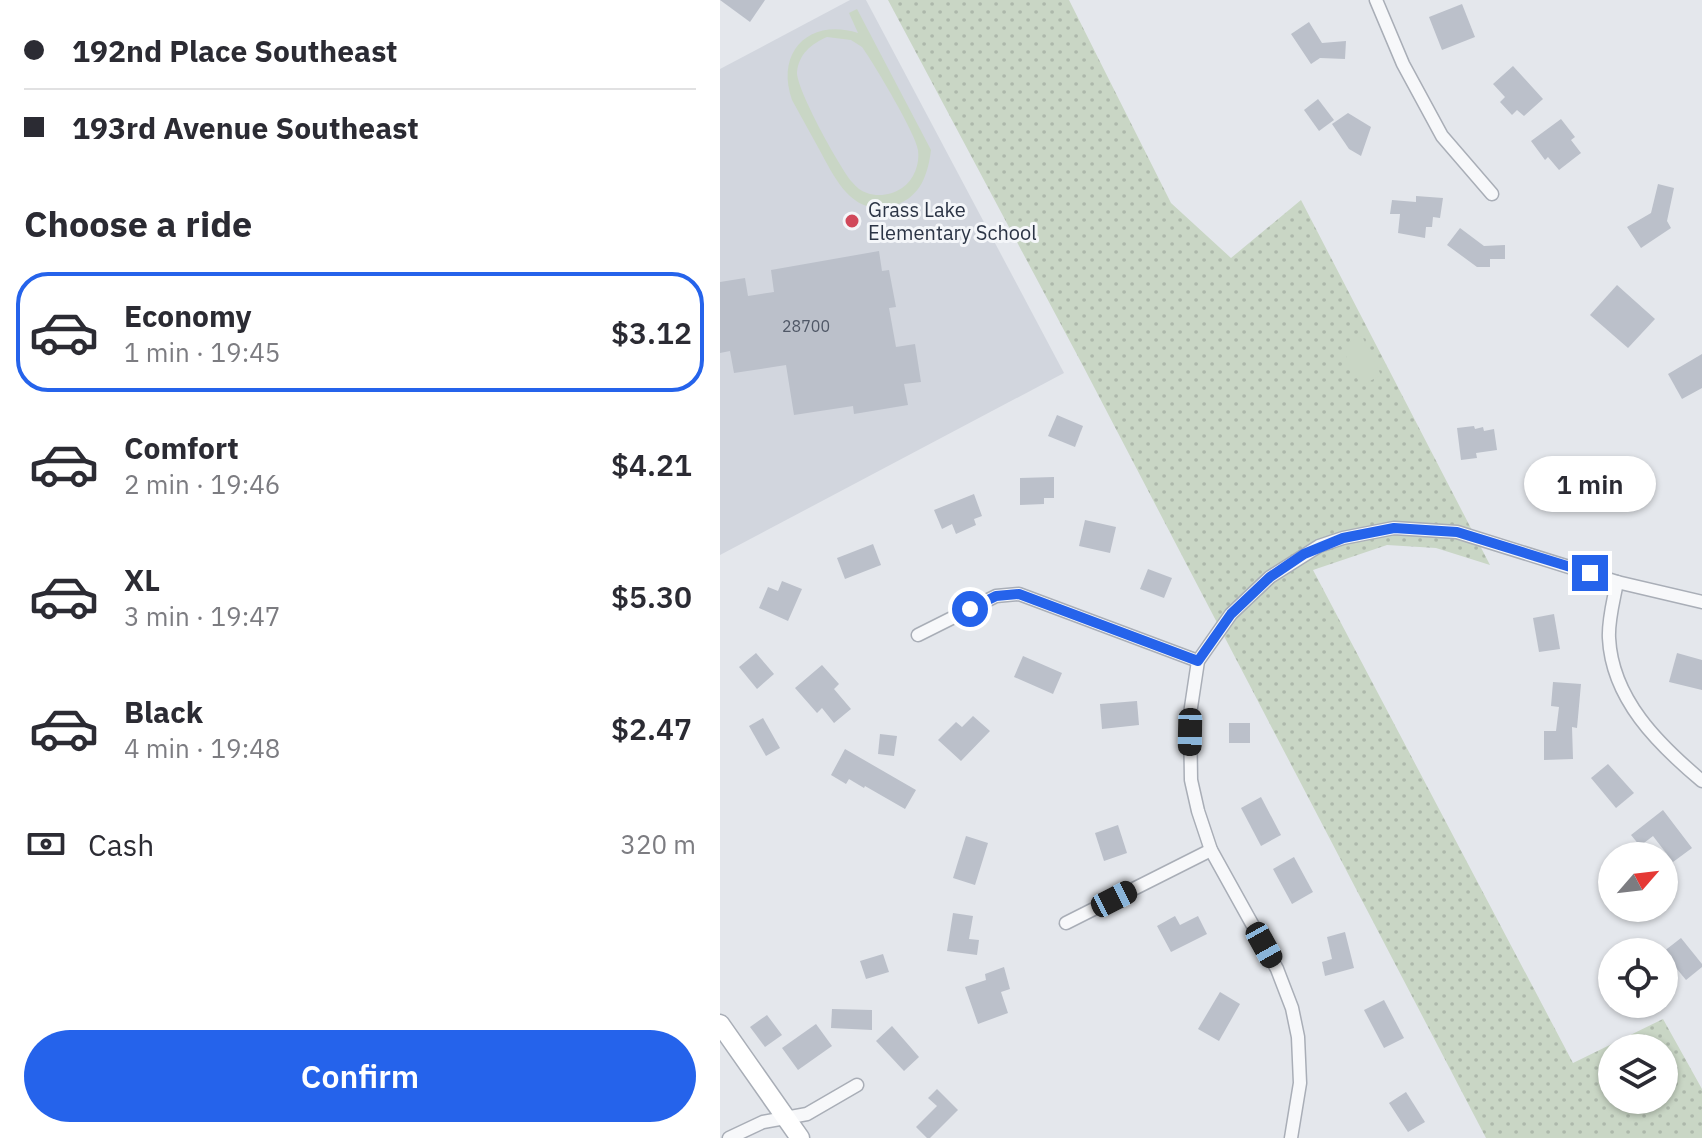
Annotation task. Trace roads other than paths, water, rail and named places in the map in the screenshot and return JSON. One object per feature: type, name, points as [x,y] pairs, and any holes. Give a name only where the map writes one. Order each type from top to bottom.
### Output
[{"type":"street","points":[[1376,0],[1403,64],[1442,136],[1492,194]]},
{"type":"street","points":[[1291,1138],[1300,1083],[1298,1037],[1292,1008],[1277,969],[1211,850],[1191,780],[1190,714],[1198,661],[1231,614],[1270,577],[1319,546],[1394,528],[1457,532],[1617,582],[1702,602]]},
{"type":"street","points":[[1617,582],[1608,636],[1615,672],[1630,706],[1668,752],[1702,781]]},
{"type":"street","points":[[918,635],[996,596],[1019,594],[1198,661]]},
{"type":"street","points":[[1066,923],[1211,850]]},
{"type":"street","points":[[720,1024],[800,1138]]},
{"type":"street","points":[[729,1138],[763,1122],[807,1114],[857,1085]]},
{"type":"place","name":"Grass Lake Elementary School","points":[[852,221]]}]
